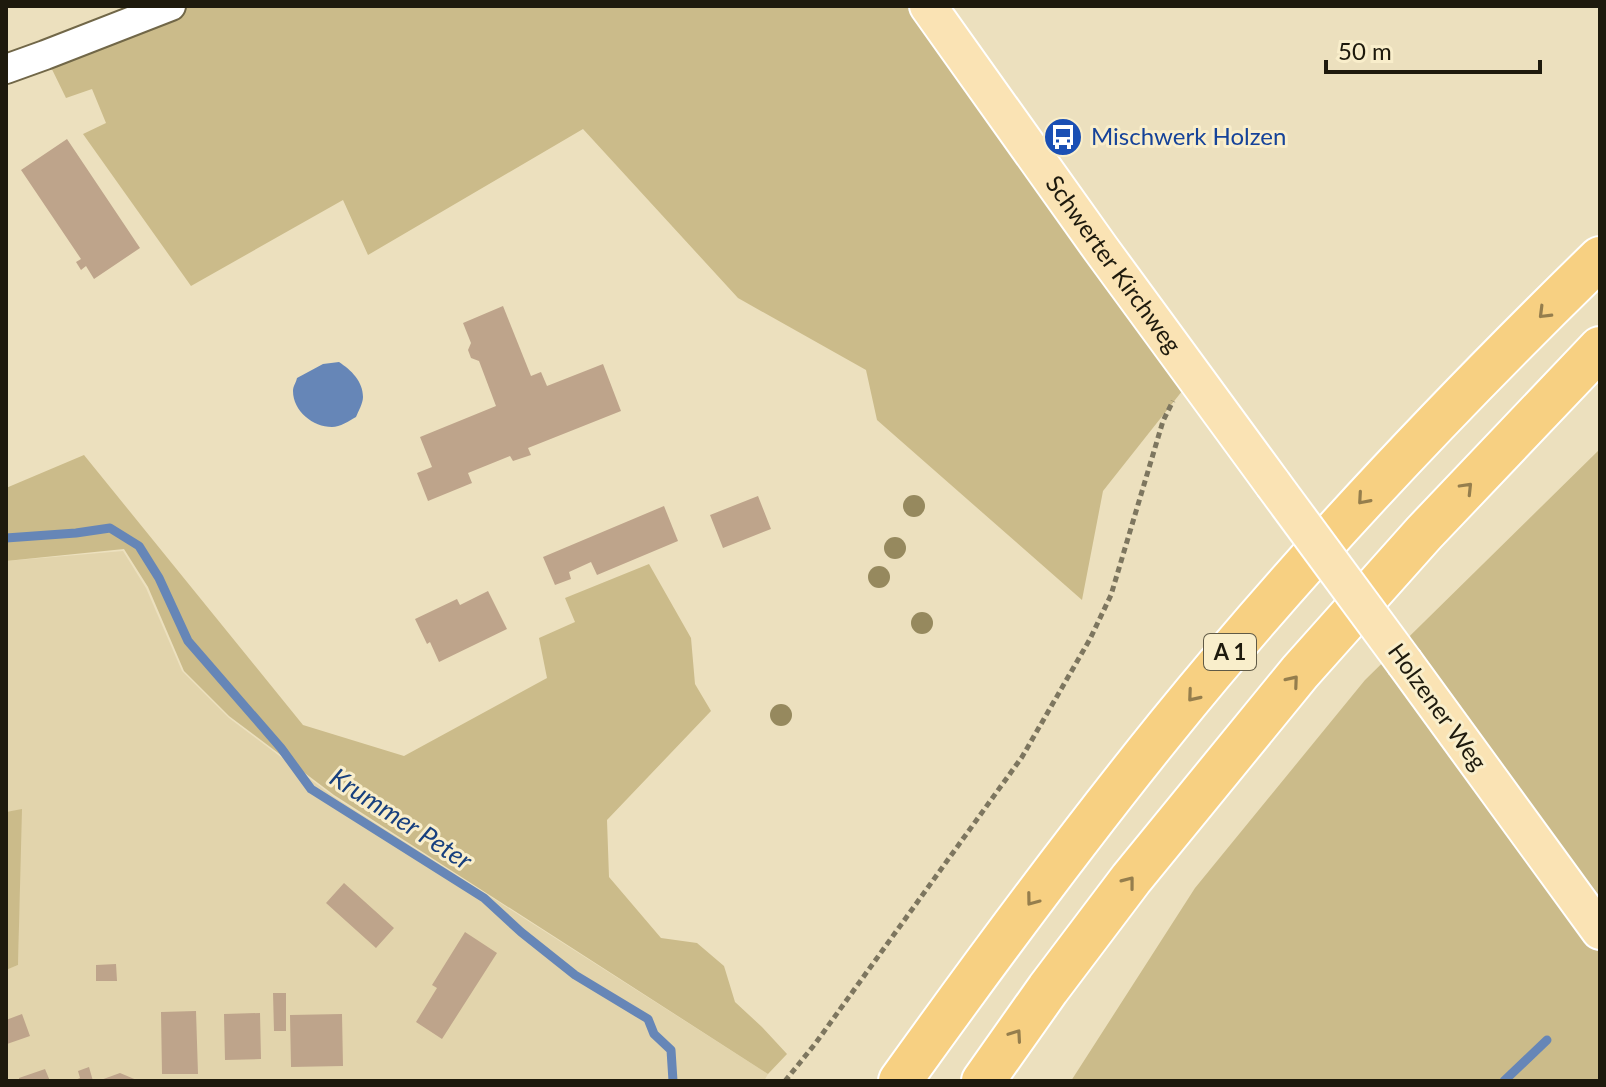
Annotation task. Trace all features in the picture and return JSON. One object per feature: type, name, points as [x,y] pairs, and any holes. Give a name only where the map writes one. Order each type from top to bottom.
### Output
[{"type":"highway","name":"A 1","points":[[900,1081],[1079,837],[1242,637],[1372,489],[1600,258]]},
{"type":"highway","name":"A 1","points":[[983,1081],[1131,879],[1291,684],[1424,533],[1600,348]]},
{"type":"main road","name":"Schwerter Kirchweg","points":[[928,6],[1273,484]]},
{"type":"main road","name":"Holzener Weg","points":[[1273,484],[1600,931]]},
{"type":"street","points":[[6,69],[171,6]]},
{"type":"path","points":[[785,1081],[824,1032],[1022,757],[1090,639],[1111,595],[1163,421],[1177,394],[1194,376]]},
{"type":"shaded area","points":[[171,6],[928,6],[1194,376],[1103,491],[1082,600],[877,420],[866,370],[738,298],[583,129],[368,255],[343,200],[191,286],[83,134],[106,123],[92,89],[66,98],[45,55]]},
{"type":"shaded area","points":[[1600,449],[1600,1081],[1071,1081],[1195,888],[1365,680]]},
{"type":"shaded area","points":[[84,455],[303,725],[404,756],[547,678],[539,638],[575,622],[565,598],[649,564],[691,638],[695,684],[711,711],[607,820],[609,877],[661,938],[697,943],[724,966],[735,1002],[787,1054],[768,1074],[334,795],[229,716],[184,671],[148,587],[124,549],[6,561],[6,488]]},
{"type":"shaded area","points":[[123,551],[146,588],[182,671],[229,718],[334,797],[768,1074],[764,1081],[6,1081],[6,970],[18,965],[21,810],[6,812],[6,561]]},
{"type":"shaded area","points":[[22,809],[18,965],[6,970],[6,812]]},
{"type":"water","points":[[339,362],[359,381],[363,399],[356,417],[338,426],[325,426],[311,421],[300,411],[293,388],[297,378],[323,364]]},
{"type":"building","points":[[67,139],[140,248],[94,279],[86,266],[81,270],[76,262],[81,259],[21,170]]},
{"type":"building","points":[[503,306],[531,376],[541,372],[547,386],[603,364],[621,411],[528,448],[531,455],[513,461],[510,456],[468,473],[472,483],[428,501],[417,473],[432,467],[420,437],[496,406],[479,361],[471,358],[468,350],[471,343],[463,323]]},
{"type":"building","points":[[758,496],[771,529],[723,548],[710,515]]},
{"type":"building","points":[[664,506],[678,541],[597,575],[591,562],[569,572],[571,579],[555,585],[543,557]]},
{"type":"building","points":[[488,591],[507,629],[439,662],[415,619],[457,599],[460,605]]},
{"type":"building","points":[[344,883],[394,928],[376,948],[326,903]]},
{"type":"building","points":[[465,932],[497,953],[442,1039],[416,1022],[437,988],[432,985]]},
{"type":"building","points":[[116,964],[117,981],[96,981],[96,965]]},
{"type":"building","points":[[273,993],[286,993],[286,1031],[274,1031]]},
{"type":"building","points":[[196,1011],[198,1074],[162,1074],[161,1012]]},
{"type":"building","points":[[260,1013],[261,1059],[225,1060],[224,1014]]},
{"type":"building","points":[[22,1014],[30,1036],[7,1044],[6,1020]]},
{"type":"building","points":[[342,1014],[343,1066],[291,1067],[290,1015]]},
{"type":"building","points":[[89,1067],[93,1081],[73,1081],[80,1078],[78,1071]]},
{"type":"building","points":[[45,1069],[50,1081],[19,1081],[19,1078]]},
{"type":"building","points":[[120,1073],[139,1081],[98,1081]]},
{"type":"waterway","name":"Krummer Peter","points":[[6,538],[110,528],[139,546],[159,578],[188,641],[281,748],[311,789],[484,898],[575,975],[648,1019],[654,1034],[671,1050],[673,1081]]},
{"type":"waterway","points":[[1504,1081],[1547,1040]]},
{"type":"place","name":"Mischwerk Holzen","points":[[1063,137]]}]
